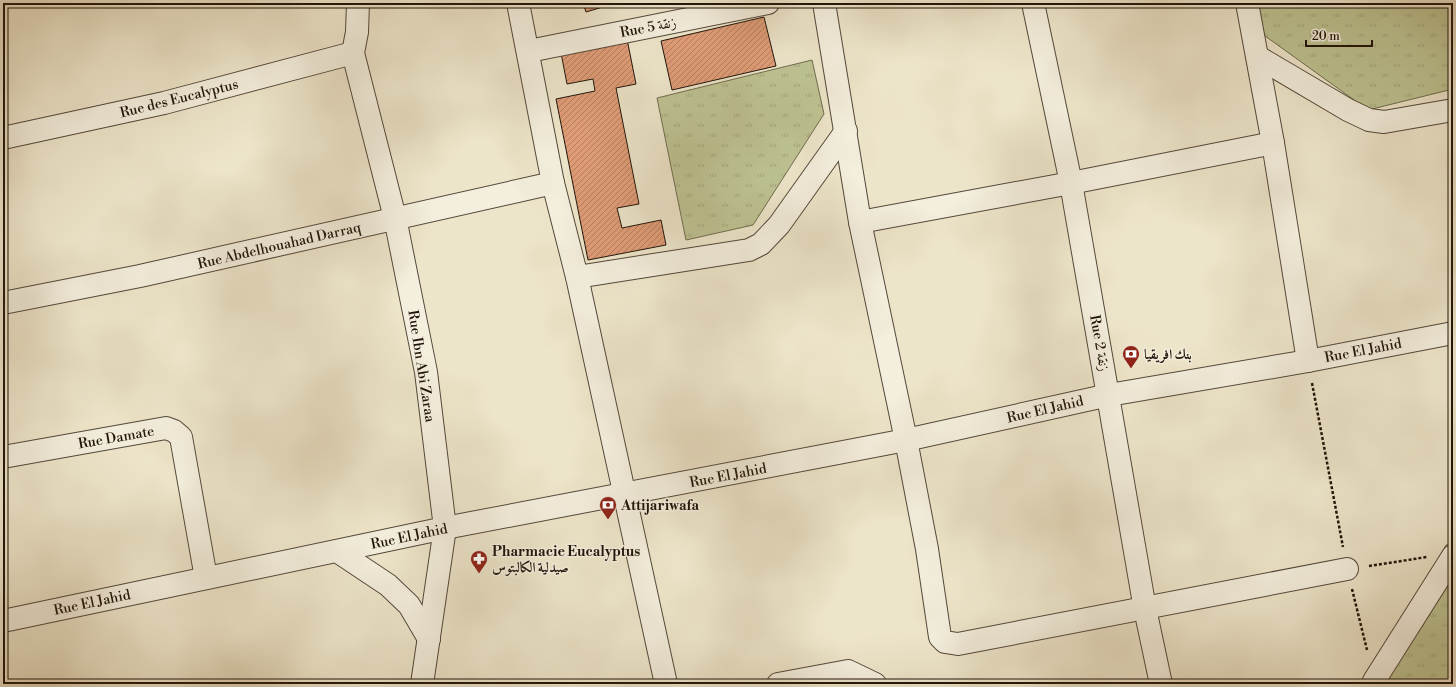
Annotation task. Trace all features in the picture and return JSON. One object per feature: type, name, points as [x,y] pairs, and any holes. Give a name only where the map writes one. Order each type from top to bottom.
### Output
[{"type":"street","points":[[353,53],[358,32],[358,3]]},
{"type":"street","points":[[518,3],[529,51],[553,183],[577,276],[666,684]]},
{"type":"street","name":"Rue 5 زنقة","points":[[529,51],[768,3]]},
{"type":"street","points":[[824,3],[860,222],[906,440],[927,550],[940,636],[945,642],[958,644],[1347,569]]},
{"type":"street","name":"Rue 2 زنقة","points":[[1033,3],[1072,183],[1145,609],[1161,684]]},
{"type":"street","points":[[1247,3],[1273,143],[1308,361]]},
{"type":"street","name":"Rue des Eucalyptus","points":[[3,138],[164,102],[353,53]]},
{"type":"street","name":"Rue Ibn Abi Zaraa","points":[[353,53],[395,218],[426,372],[445,528],[422,684]]},
{"type":"street","points":[[1258,57],[1348,110],[1368,120],[1384,122],[1453,110]]},
{"type":"street","points":[[577,276],[749,250],[762,244],[779,225],[846,131]]},
{"type":"street","points":[[860,222],[1072,183],[1273,143]]},
{"type":"street","name":"Rue Abdelhouahad Darraq","points":[[3,303],[140,276],[553,183]]},
{"type":"street","name":"Rue El Jahid","points":[[3,621],[445,528],[906,440],[1109,395],[1308,361],[1453,333]]},
{"type":"street","name":"Rue Damate","points":[[3,457],[166,428],[174,431],[181,437],[206,578]]},
{"type":"street","points":[[337,551],[388,585],[404,600],[409,605],[429,639]]},
{"type":"street","points":[[1374,682],[1453,556]]},
{"type":"street","points":[[778,684],[848,671],[875,684]]},
{"type":"path","points":[[1308,361],[1347,569],[1374,682]]},
{"type":"path","points":[[1347,569],[1430,556]]},
{"type":"green space","points":[[1255,3],[1453,3],[1453,89],[1368,110],[1261,33]]},
{"type":"green space","points":[[812,60],[824,114],[753,225],[686,240],[657,98]]},
{"type":"green space","points":[[1453,544],[1453,684],[1383,684],[1380,660],[1446,545]]},
{"type":"building","points":[[583,3],[616,3],[586,12]]},
{"type":"building","points":[[764,17],[776,66],[672,90],[661,41]]},
{"type":"building","points":[[627,39],[636,84],[616,88],[639,204],[617,208],[622,228],[661,220],[666,245],[588,260],[556,99],[595,91],[593,79],[567,84],[561,53]]},
{"type":"place","name":"بنك افريقيا","points":[[1131,369]]},
{"type":"place","name":"Attijariwafa","points":[[608,520]]},
{"type":"place","name":"Pharmacie Eucalyptus صيدلية الكالبتوس","points":[[479,574]]}]
